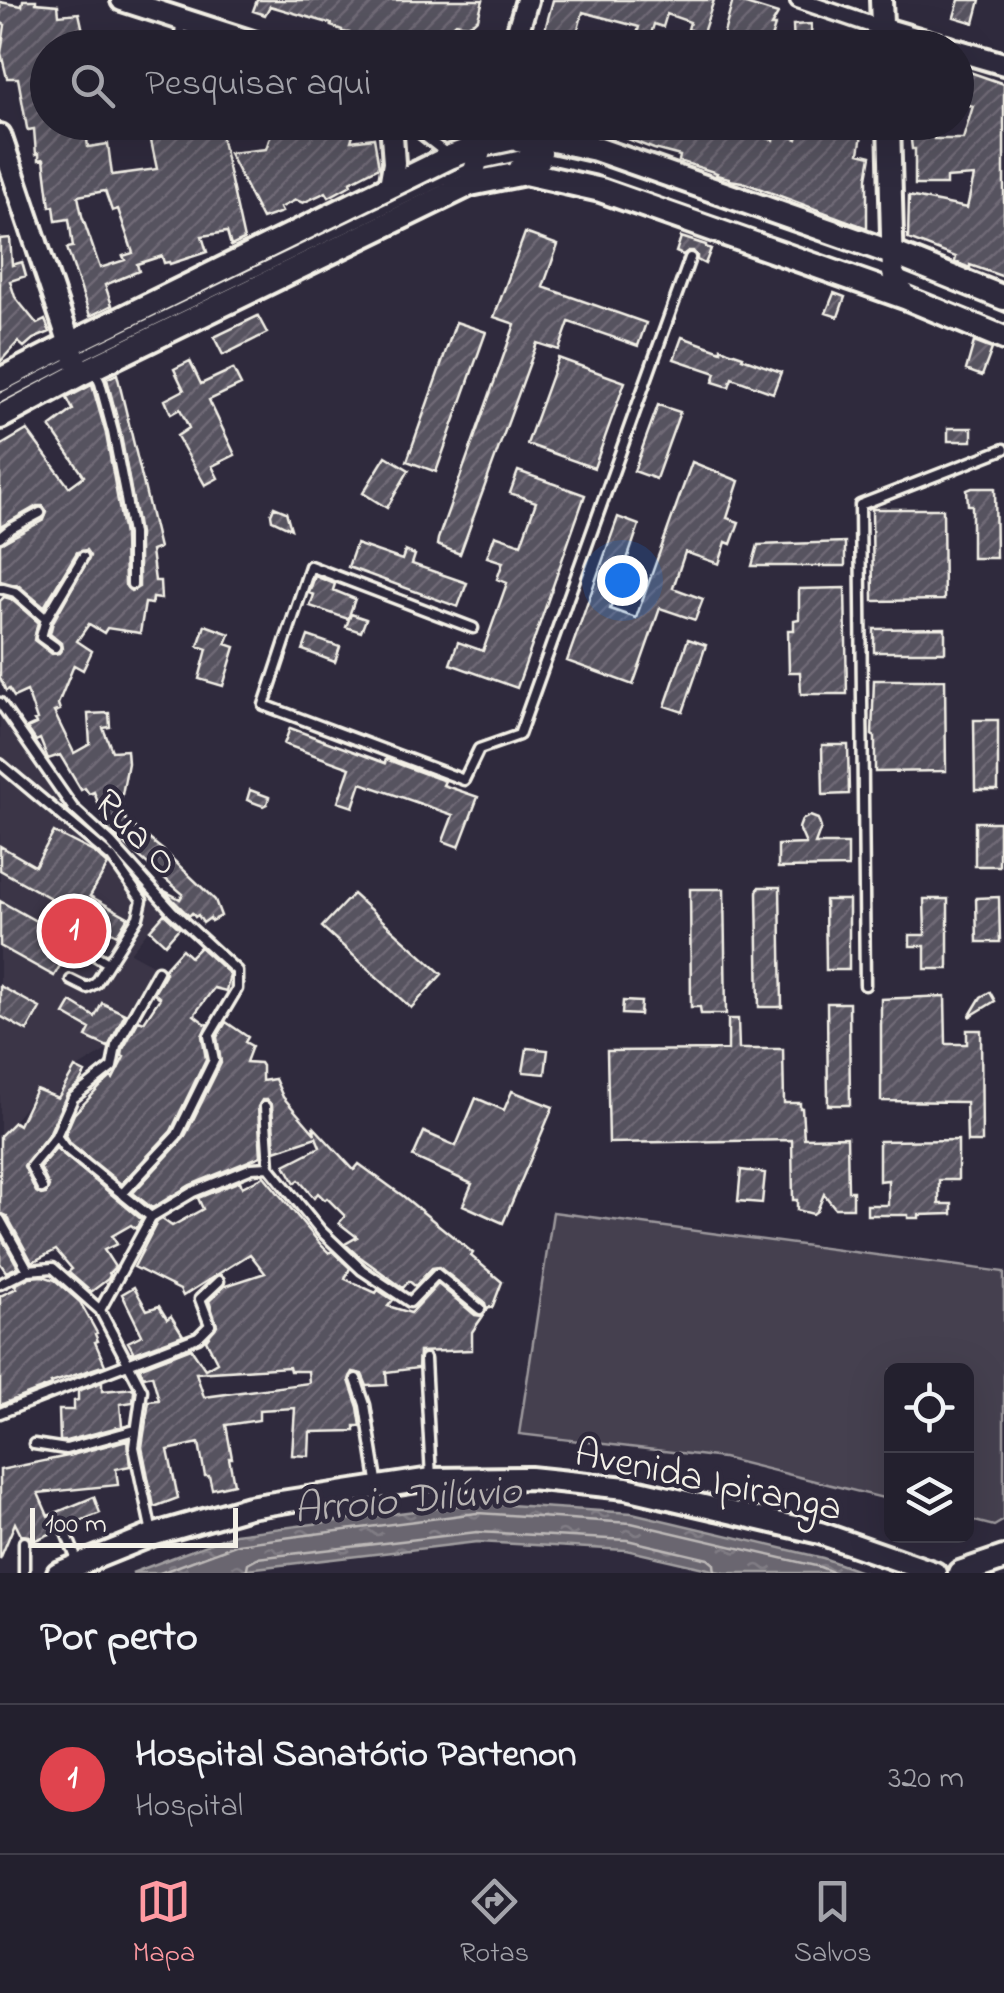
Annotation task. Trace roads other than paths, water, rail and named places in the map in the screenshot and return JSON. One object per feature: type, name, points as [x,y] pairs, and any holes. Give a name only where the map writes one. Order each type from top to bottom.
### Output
[{"type":"main road","points":[[122,0],[215,30]]},
{"type":"main road","points":[[518,30],[527,0]]},
{"type":"main road","points":[[881,0],[882,30]]},
{"type":"main road","points":[[974,55],[1004,64]]},
{"type":"main road","points":[[0,135],[7,176],[80,361]]},
{"type":"main road","points":[[390,186],[392,140]]},
{"type":"main road","points":[[0,380],[80,361],[479,154],[516,140]]},
{"type":"main road","points":[[543,140],[1004,298]]},
{"type":"main road","points":[[557,140],[598,159]]},
{"type":"main road","points":[[890,140],[893,263],[905,297]]},
{"type":"main road","points":[[0,417],[80,361],[390,186],[450,157],[479,154],[525,173],[601,190],[699,233],[905,297],[1004,338]]},
{"type":"main road","name":"Avenida Ipiranga","points":[[58,1573],[152,1535],[248,1507],[431,1479],[530,1478],[626,1488],[820,1533],[935,1573]]},
{"type":"main road","points":[[960,1573],[1004,1558]]},
{"type":"street","points":[[798,0],[864,30]]},
{"type":"lane","points":[[180,30],[181,19]]},
{"type":"lane","points":[[429,140],[450,157]]},
{"type":"lane","points":[[479,154],[526,160],[598,159]]},
{"type":"lane","points":[[473,628],[310,566],[264,705],[464,780],[478,749],[520,735],[690,258]]},
{"type":"lane","points":[[893,263],[1004,318]]},
{"type":"lane","points":[[0,398],[80,361],[100,383],[132,534],[132,584]]},
{"type":"lane","points":[[865,984],[860,506],[1004,449]]},
{"type":"lane","points":[[0,537],[40,513]]},
{"type":"lane","points":[[55,646],[41,637],[46,619],[82,558]]},
{"type":"lane","points":[[0,588],[15,592],[46,619]]},
{"type":"lane","name":"Rua O","points":[[0,703],[73,808],[111,843],[172,911],[237,971],[237,990],[209,1036],[214,1060],[177,1135],[122,1194]]},
{"type":"lane","points":[[0,764],[112,858],[140,894],[142,906],[138,917],[96,982],[84,988],[70,980]]},
{"type":"lane","points":[[76,944],[108,963]]},
{"type":"lane","points":[[42,1188],[31,1166],[56,1136],[72,1098],[112,1067],[116,1046],[158,971]]},
{"type":"lane","points":[[265,1108],[269,1167],[321,1231],[362,1270],[410,1302],[437,1274],[480,1308]]},
{"type":"lane","points":[[56,1136],[64,1147],[151,1217]]},
{"type":"lane","points":[[100,1310],[151,1217],[193,1192],[252,1168],[269,1167]]},
{"type":"lane","points":[[0,1220],[28,1270]]},
{"type":"lane","points":[[2,1280],[28,1270],[53,1268],[100,1310],[142,1390],[134,1447],[152,1535]]},
{"type":"lane","points":[[0,1413],[198,1337],[210,1326],[200,1299],[219,1282]]},
{"type":"lane","points":[[425,1358],[431,1479]]},
{"type":"lane","points":[[356,1379],[378,1487]]},
{"type":"lane","points":[[34,1444],[66,1449],[135,1430]]},
{"type":"lane","points":[[64,1528],[79,1564]]},
{"type":"lane","points":[[24,1542],[24,1573]]},
{"type":"water","name":"Arroio Dilúvio","points":[[477,1503],[632,1513],[823,1558],[864,1573],[725,1573],[626,1550],[477,1542],[238,1573],[132,1573],[235,1534]]},
{"type":"place","name":"Hospital Sanatório Partenon","points":[[74,931]]}]
